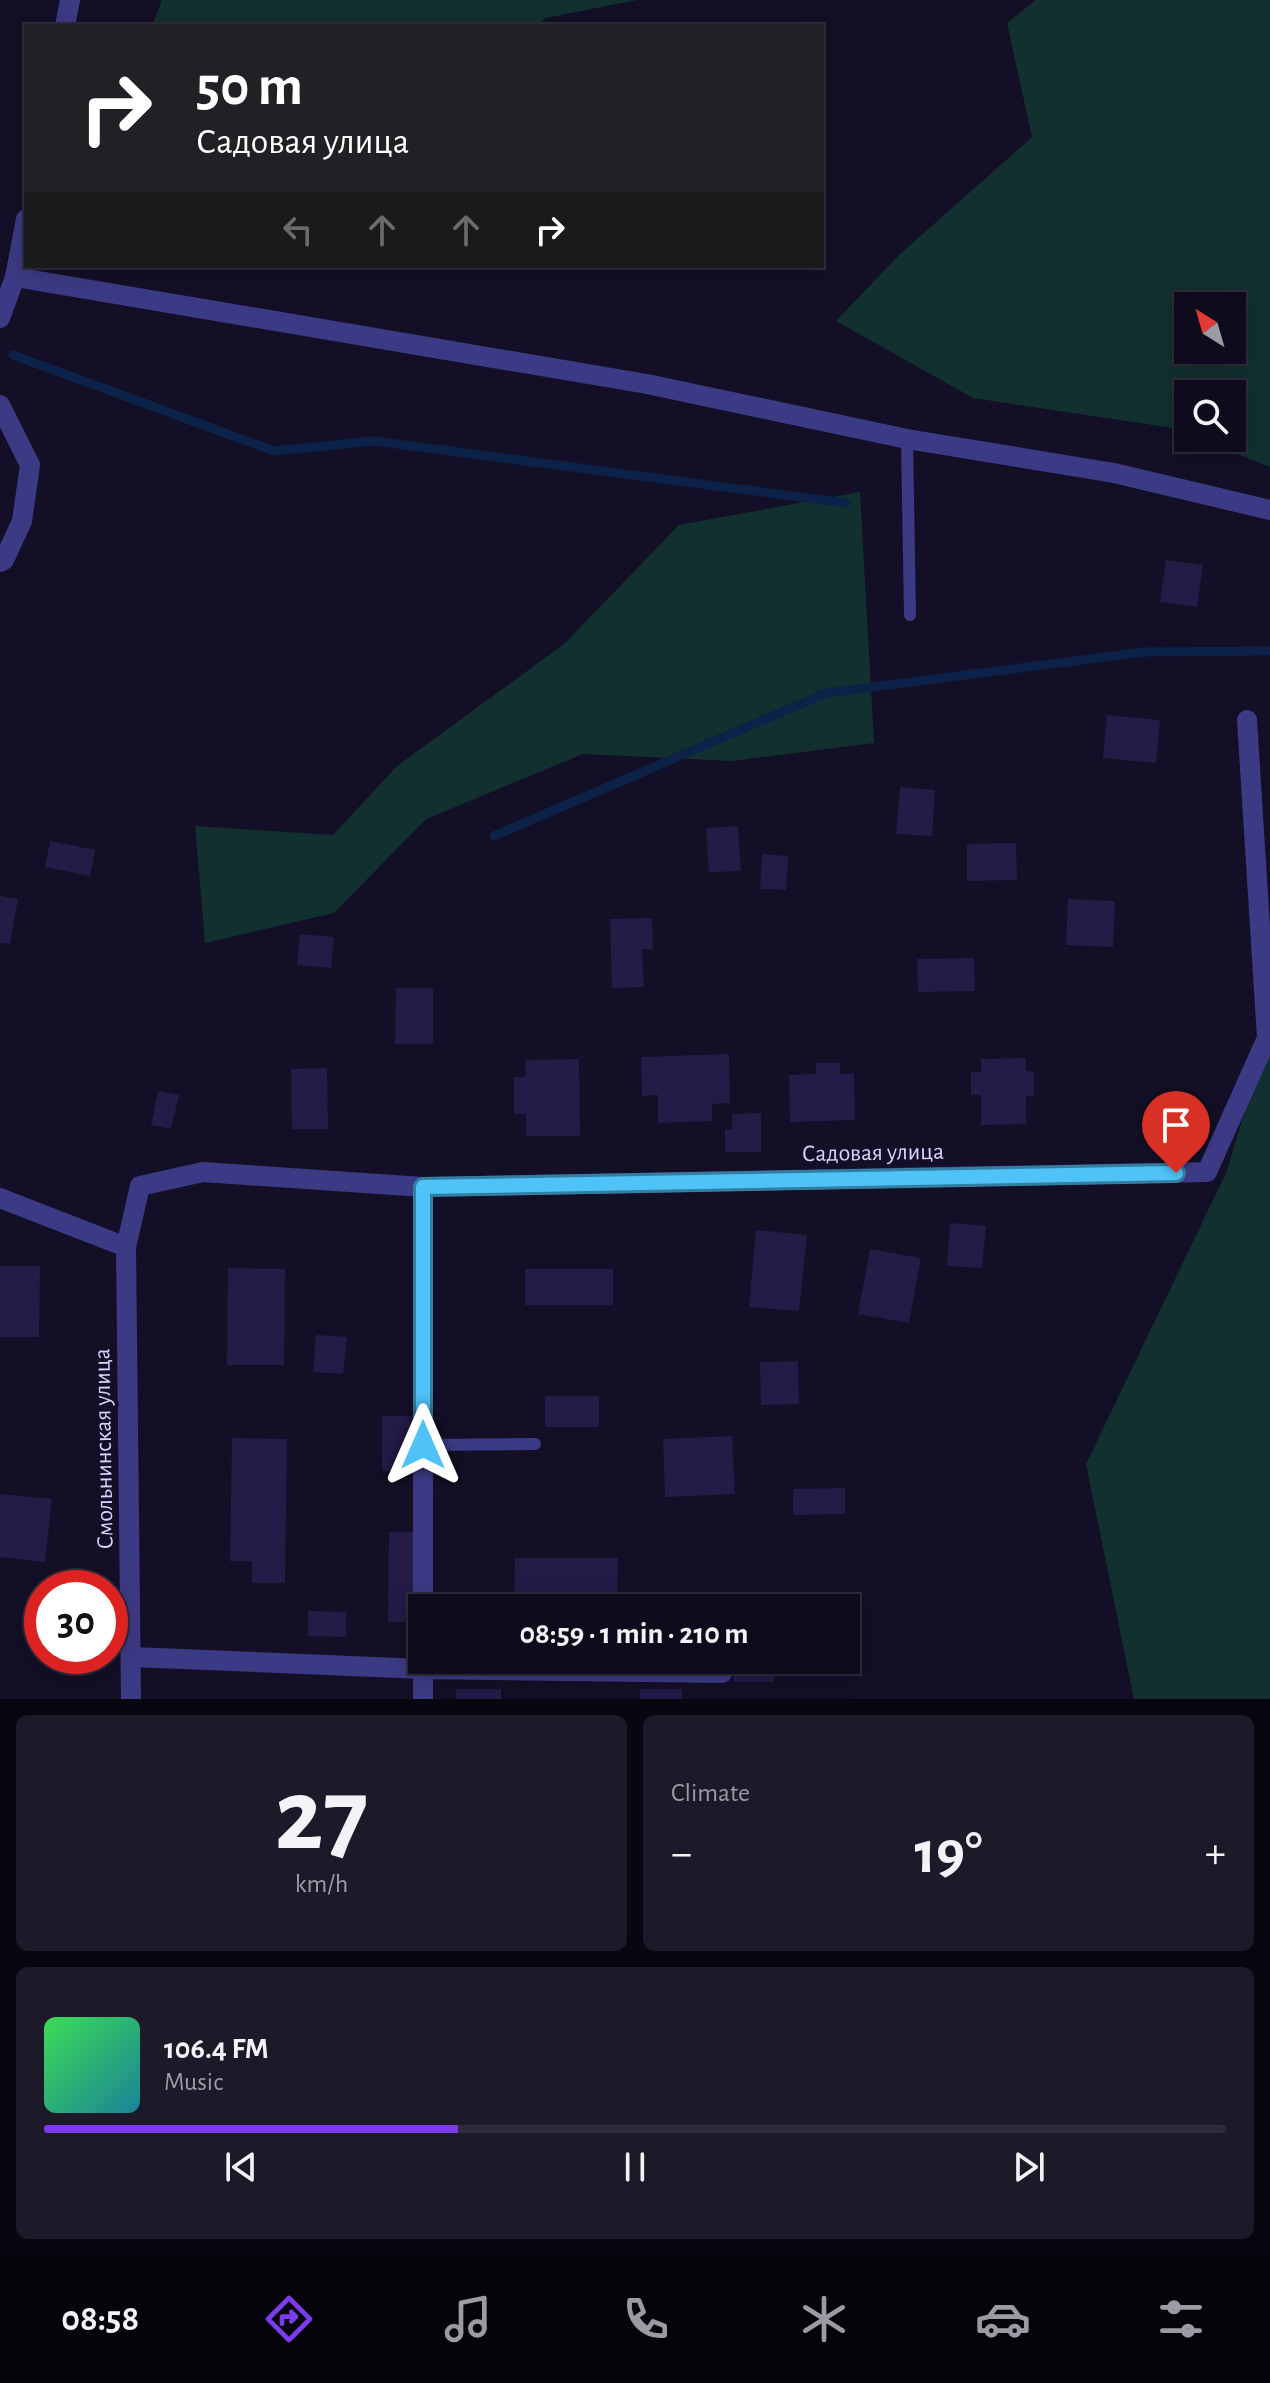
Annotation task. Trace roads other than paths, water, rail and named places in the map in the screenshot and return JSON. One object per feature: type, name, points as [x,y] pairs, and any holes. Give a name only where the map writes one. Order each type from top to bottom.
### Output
[{"type":"street","points":[[65,24],[70,0]]},
{"type":"street","points":[[0,318],[15,277],[24,230]]},
{"type":"street","points":[[15,277],[647,384],[907,439],[1114,473],[1270,510]]},
{"type":"street","points":[[0,405],[30,465],[22,521],[4,560],[0,562]]},
{"type":"street","name":"Садовая улица","points":[[126,1247],[140,1186],[203,1172],[423,1187],[1207,1172],[1267,1038],[1247,720]]},
{"type":"street","points":[[423,1187],[423,1594]]},
{"type":"street","points":[[0,1198],[126,1247]]},
{"type":"street","name":"Смольнинская улица","points":[[126,1247],[131,1699]]},
{"type":"street","points":[[132,1657],[408,1664]]},
{"type":"street","points":[[423,1674],[423,1699]]},
{"type":"lane","points":[[907,439],[910,615]]},
{"type":"lane","points":[[423,1445],[535,1444]]},
{"type":"waterway","points":[[13,355],[274,451],[374,441],[846,503]]},
{"type":"waterway","points":[[494,836],[826,693],[1144,652],[1270,651]]}]
